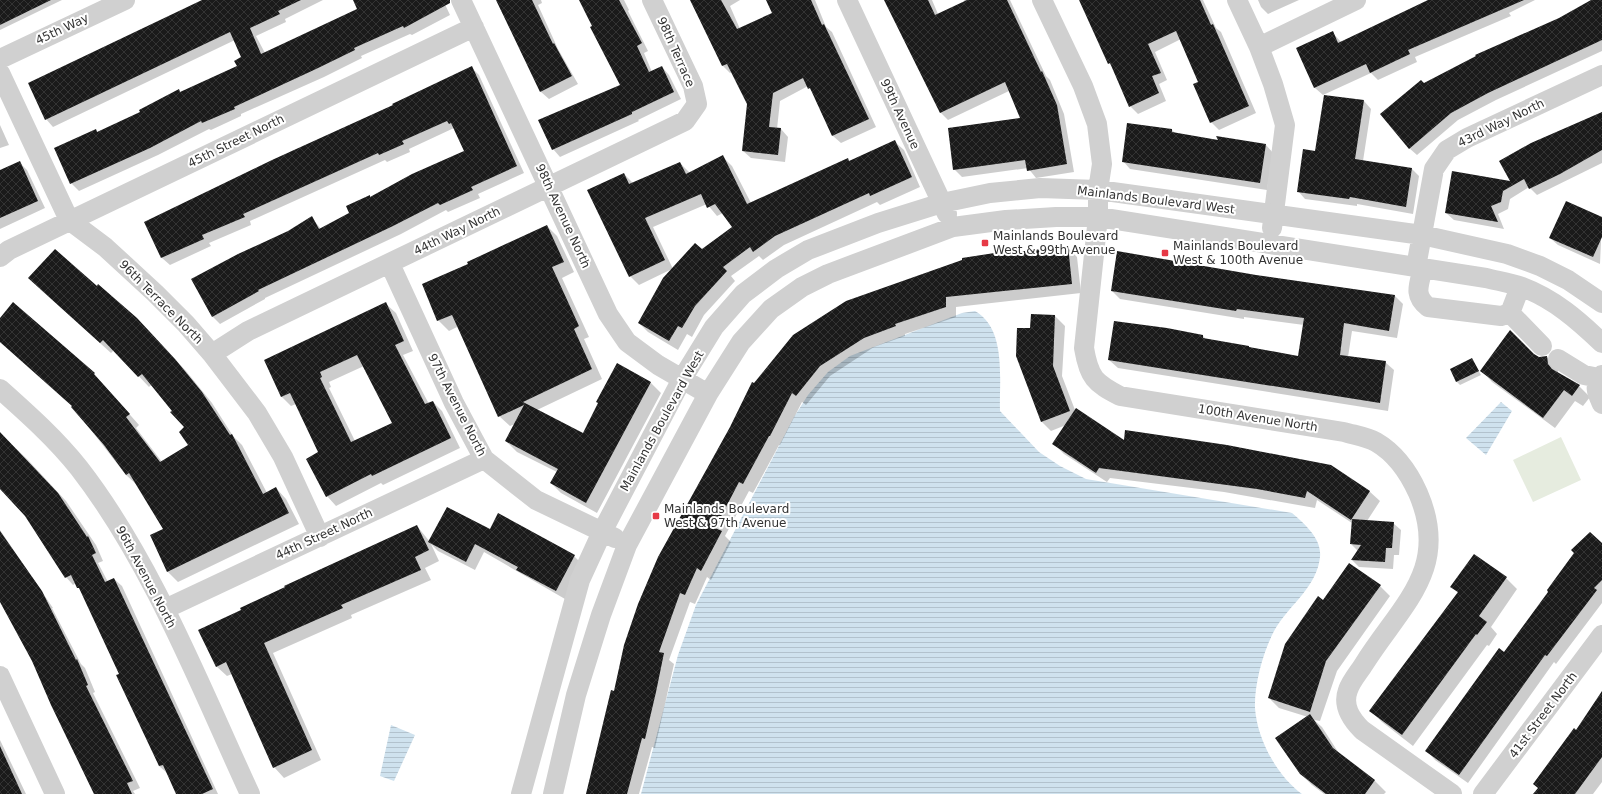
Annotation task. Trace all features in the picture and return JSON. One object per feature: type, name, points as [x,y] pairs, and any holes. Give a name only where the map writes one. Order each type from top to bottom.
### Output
[{"type":"street","name":"45th Way","points":[[0,59],[125,0]]},
{"type":"street","name":"98th Avenue North","points":[[461,0],[608,314],[627,342],[658,365],[708,394]]},
{"type":"street","name":"98th Terrace","points":[[652,0],[693,86],[696,104]]},
{"type":"street","name":"99th Avenue","points":[[847,0],[953,227]]},
{"type":"street","name":"100th Avenue North","points":[[1042,0],[1084,86],[1096,124],[1102,164],[1098,190],[1098,217],[1084,348],[1087,367],[1100,386],[1120,396],[1344,432],[1376,442],[1395,458],[1411,478],[1423,505],[1430,536],[1425,566],[1412,597],[1368,657],[1348,690],[1346,707],[1351,719],[1362,730],[1452,794]]},
{"type":"street","points":[[1237,0],[1259,47],[1273,84],[1285,125],[1270,244]]},
{"type":"street","points":[[1259,47],[1356,0]]},
{"type":"street","name":"45th Street North","points":[[0,257],[9,250],[69,220],[474,27]]},
{"type":"street","name":"96th Terrace North","points":[[0,73],[69,220],[105,247],[150,288],[186,324],[212,354],[257,413],[283,457],[320,536]]},
{"type":"street","name":"43rd Way North","points":[[1510,313],[1501,316],[1428,307],[1420,300],[1418,292],[1422,235],[1434,169],[1447,150],[1467,138],[1602,75]]},
{"type":"street","name":"44th Way North","points":[[212,354],[248,331],[685,121],[696,104]]},
{"type":"street","name":"Mainlands Boulevard West","points":[[521,794],[580,580],[602,532],[682,379],[714,327],[743,294],[776,269],[808,250],[878,224],[942,203],[990,193],[1040,188],[1098,190],[1422,235],[1507,254],[1540,266],[1568,280],[1600,299]]},
{"type":"street","name":"Mainlands Boulevard West","points":[[553,794],[576,695],[601,615],[627,544],[708,394],[741,342],[771,309],[802,287],[828,274],[953,227],[1006,220],[1098,217],[1486,278],[1520,287],[1551,301],[1578,320],[1602,343]]},
{"type":"street","name":"97th Avenue North","points":[[390,264],[454,403],[484,460],[536,500],[627,544]]},
{"type":"street","points":[[1520,287],[1510,313],[1542,346]]},
{"type":"street","points":[[1578,320],[1600,299]]},
{"type":"street","points":[[1558,359],[1584,375],[1601,377],[1596,391],[1602,404]]},
{"type":"street","name":"96th Avenue North","points":[[0,389],[43,428],[79,467],[123,532],[165,609],[250,794]]},
{"type":"street","name":"44th Street North","points":[[165,609],[484,460]]},
{"type":"street","name":"41st Street North","points":[[1483,794],[1602,635]]},
{"type":"street","points":[[0,676],[55,794]]},
{"type":"shaded area","points":[[1561,437],[1581,480],[1533,502],[1513,460]]},
{"type":"water","points":[[975,311],[985,319],[997,342],[1000,370],[1000,411],[1039,452],[1060,466],[1086,479],[1292,513],[1312,532],[1320,550],[1318,567],[1309,586],[1283,618],[1272,635],[1264,655],[1258,677],[1255,698],[1257,720],[1264,744],[1284,777],[1302,794],[641,794],[678,655],[696,605],[794,417],[808,395],[828,372],[850,356],[962,313]]},
{"type":"water","points":[[1501,402],[1512,411],[1486,455],[1466,438]]},
{"type":"water","points":[[391,725],[415,735],[394,781],[380,776]]},
{"type":"building","points":[[0,0],[51,0],[0,25]]},
{"type":"building","points":[[202,0],[301,0],[278,11],[280,14],[250,28],[261,54],[357,9],[353,0],[450,0],[450,3],[404,28],[403,26],[354,48],[355,50],[234,107],[235,109],[202,123],[201,121],[150,148],[70,184],[54,148],[96,129],[97,132],[140,112],[139,110],[179,89],[180,92],[237,66],[234,61],[241,57],[230,32],[45,120],[28,83]]},
{"type":"building","points":[[496,0],[532,0],[553,44],[554,43],[572,76],[540,92]]},
{"type":"building","points":[[579,0],[619,0],[642,43],[637,46],[649,72],[662,66],[674,92],[632,112],[632,114],[552,150],[538,120],[620,85],[590,27],[592,26]]},
{"type":"building","points":[[690,0],[721,0],[737,29],[772,13],[766,0],[811,0],[869,119],[832,136],[810,88],[808,89],[803,78],[773,93],[769,127],[781,128],[778,155],[742,151],[747,104],[727,64],[722,66]]},
{"type":"building","points":[[884,0],[928,0],[935,15],[967,0],[1007,0],[1057,105],[1067,164],[1027,171],[1025,160],[953,170],[948,128],[1020,118],[1005,82],[940,113]]},
{"type":"building","points":[[1079,0],[1200,0],[1211,25],[1213,24],[1249,106],[1210,123],[1193,84],[1198,82],[1176,31],[1148,44],[1161,73],[1152,76],[1159,93],[1129,107],[1110,63],[1108,64]]},
{"type":"building","points":[[1428,0],[1524,0],[1408,50],[1410,54],[1370,73],[1366,64],[1314,88],[1296,48],[1333,31],[1338,43]]},
{"type":"building","points":[[1591,0],[1602,0],[1602,40],[1488,93],[1451,113],[1409,149],[1380,114],[1421,80],[1424,83],[1476,56],[1475,55],[1559,18]]},
{"type":"building","points":[[472,66],[517,166],[471,187],[473,190],[440,205],[438,203],[258,290],[259,291],[212,317],[191,279],[238,254],[288,231],[312,216],[319,229],[349,213],[346,206],[370,195],[370,197],[412,174],[464,151],[451,123],[449,124],[447,121],[402,141],[404,144],[379,155],[378,153],[243,214],[245,217],[202,235],[204,239],[161,258],[144,222],[272,160],[393,105],[392,104]]},
{"type":"building","points":[[1324,95],[1364,100],[1355,159],[1412,168],[1406,207],[1350,197],[1349,199],[1297,192],[1303,149],[1315,151]]},
{"type":"building","points":[[1602,112],[1602,150],[1560,174],[1529,189],[1524,179],[1503,191],[1501,202],[1491,206],[1498,222],[1445,213],[1452,171],[1510,181],[1499,161],[1531,143]]},
{"type":"building","points":[[1127,123],[1172,129],[1172,132],[1218,140],[1216,136],[1266,144],[1260,183],[1122,162]]},
{"type":"building","points":[[895,140],[912,177],[870,196],[869,193],[775,236],[753,252],[750,247],[723,267],[727,271],[695,306],[682,328],[678,326],[669,341],[638,323],[663,278],[695,243],[702,249],[732,227],[715,204],[707,208],[701,194],[645,218],[665,260],[629,277],[587,190],[624,173],[629,184],[680,162],[686,174],[723,155],[747,204],[848,158],[849,161]]},
{"type":"building","points":[[20,161],[38,201],[0,218],[0,170]]},
{"type":"building","points":[[1566,201],[1602,217],[1602,237],[1593,257],[1549,238]]},
{"type":"building","points":[[547,225],[564,262],[552,267],[579,326],[574,329],[592,369],[523,402],[583,433],[598,403],[596,402],[617,363],[651,382],[586,503],[550,483],[558,469],[505,441],[524,405],[498,417],[452,315],[437,321],[422,284],[468,264],[467,262]]},
{"type":"building","points":[[1068,246],[1072,284],[946,297],[946,307],[895,324],[896,326],[864,338],[820,366],[796,396],[792,393],[743,484],[739,482],[715,528],[722,531],[701,571],[697,568],[685,595],[680,593],[659,652],[664,653],[656,692],[645,739],[642,738],[627,794],[586,794],[611,690],[614,691],[624,645],[638,604],[658,557],[730,427],[752,382],[754,383],[793,335],[846,301],[962,260],[962,258],[1014,250],[1015,252]]},
{"type":"building","points":[[55,249],[97,286],[98,284],[137,318],[175,359],[202,392],[230,435],[232,434],[263,494],[276,487],[289,513],[167,572],[150,535],[163,529],[129,473],[126,475],[104,445],[71,407],[72,406],[0,342],[0,318],[13,302],[95,373],[94,374],[130,414],[126,417],[160,462],[188,445],[179,432],[184,427],[170,412],[172,411],[142,374],[138,377],[103,340],[100,343],[28,278]]},
{"type":"building","points":[[1117,251],[1256,275],[1395,295],[1389,331],[1344,323],[1340,355],[1386,361],[1380,403],[1108,360],[1114,321],[1167,328],[1203,335],[1203,338],[1298,356],[1304,318],[1237,309],[1236,311],[1111,291]]},
{"type":"building","points":[[386,302],[404,341],[395,345],[425,404],[433,401],[451,438],[372,476],[371,474],[326,497],[306,459],[318,452],[290,393],[281,397],[264,360]],"holes":[[[357,355],[392,423],[351,442],[320,378],[322,377],[320,372]]]},
{"type":"building","points":[[1031,314],[1055,315],[1053,366],[1070,411],[1041,422],[1016,356],[1017,328],[1030,328]]},
{"type":"building","points":[[1510,330],[1534,354],[1539,357],[1547,356],[1548,364],[1552,369],[1580,385],[1572,396],[1564,390],[1543,418],[1480,371]]},
{"type":"building","points":[[1472,358],[1479,371],[1456,382],[1450,369]]},
{"type":"building","points":[[1076,408],[1124,440],[1125,430],[1227,445],[1331,465],[1370,491],[1351,520],[1307,491],[1305,498],[1257,489],[1099,468],[1096,473],[1052,444]]},
{"type":"building","points":[[0,432],[58,493],[87,537],[88,536],[96,553],[92,555],[105,582],[114,578],[213,789],[202,794],[176,794],[163,765],[159,766],[116,675],[119,674],[79,588],[77,588],[71,575],[65,578],[25,516],[0,489]]},
{"type":"building","points":[[447,507],[490,529],[498,513],[575,555],[556,591],[516,570],[518,567],[475,544],[466,562],[428,542]]},
{"type":"building","points":[[1352,519],[1394,522],[1392,548],[1386,548],[1385,562],[1351,560],[1361,545],[1350,544]]},
{"type":"building","points":[[417,525],[429,550],[415,557],[421,570],[341,605],[343,608],[264,643],[312,750],[273,768],[226,662],[216,667],[198,630],[241,610],[240,608],[285,587],[284,586]]},
{"type":"building","points":[[0,531],[42,591],[76,660],[77,659],[88,685],[86,686],[133,781],[127,783],[132,794],[94,794],[51,705],[32,661],[0,602]]},
{"type":"building","points":[[1590,532],[1602,543],[1602,580],[1594,588],[1597,590],[1547,656],[1545,655],[1459,775],[1425,751],[1499,648],[1504,652],[1548,592],[1547,590],[1574,553],[1571,550]]},
{"type":"building","points":[[1474,554],[1507,577],[1479,616],[1487,622],[1477,635],[1476,634],[1402,735],[1369,711],[1458,592],[1450,587]]},
{"type":"building","points":[[1349,563],[1381,585],[1326,661],[1310,712],[1268,698],[1285,644],[1318,596],[1323,600]]},
{"type":"building","points":[[1602,691],[1602,757],[1575,794],[1533,794],[1538,788],[1533,784],[1574,728],[1576,730]]},
{"type":"building","points":[[1310,714],[1333,748],[1375,780],[1365,794],[1326,794],[1300,774],[1275,738]]},
{"type":"building","points":[[0,746],[22,794],[0,794]]},
{"type":"place","name":"Mainlands Boulevard West & 99th Avenue","points":[[985,243]]},
{"type":"place","name":"Mainlands Boulevard West & 100th Avenue","points":[[1165,253]]},
{"type":"place","name":"Mainlands Boulevard West & 97th Avenue","points":[[656,516]]}]
